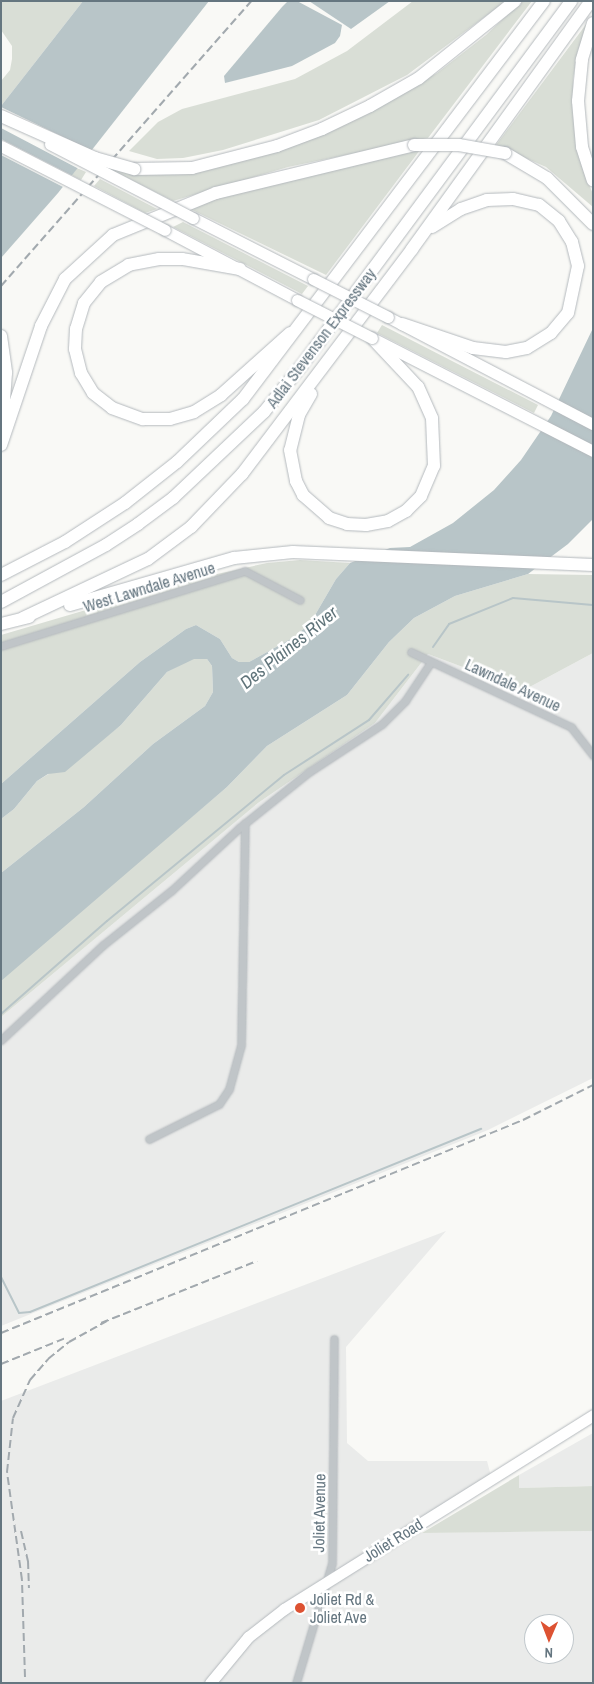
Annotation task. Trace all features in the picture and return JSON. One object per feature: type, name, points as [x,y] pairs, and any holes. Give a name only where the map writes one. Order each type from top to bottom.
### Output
[{"type":"highway","points":[[1,117],[95,158],[134,169],[192,168],[277,146],[322,129],[370,106],[419,78],[515,1]]},
{"type":"highway","name":"Adlai Stevenson Expressway","points":[[1,574],[103,518],[177,462],[243,399],[544,1]]},
{"type":"highway","name":"Adlai Stevenson Expressway","points":[[1,602],[106,545],[138,524],[186,486],[264,412],[302,365],[571,1]]},
{"type":"highway","points":[[23,618],[148,559],[191,527],[242,474],[412,249],[591,1]]},
{"type":"highway","points":[[593,23],[582,60],[578,101],[582,148],[593,180]]},
{"type":"highway","points":[[1,445],[41,326],[65,279],[113,235],[216,193],[414,145],[458,145],[505,153],[547,178],[593,224]]},
{"type":"highway","points":[[402,324],[473,348],[506,352],[527,348],[551,333],[568,313],[575,289],[578,266],[572,242],[559,221],[539,205],[513,199],[487,200],[461,209],[433,226],[412,249]]},
{"type":"highway","points":[[240,269],[182,259],[159,259],[130,265],[101,282],[84,303],[76,329],[75,349],[81,373],[93,393],[112,408],[143,419],[170,418],[194,412],[220,395],[274,345],[300,326]]},
{"type":"highway","points":[[1,336],[6,400],[1,432]]},
{"type":"highway","points":[[328,360],[293,432],[290,450],[296,481],[303,495],[329,518],[366,525],[388,521],[406,511],[430,482],[434,466],[434,432],[432,418],[418,387],[372,338]]},
{"type":"highway","points":[[1,624],[234,558],[320,552],[593,565]]},
{"type":"main road","points":[[1,117],[593,424]]},
{"type":"main road","points":[[1,146],[593,451]]},
{"type":"main road","name":"Joliet Road","points":[[210,1683],[248,1637],[327,1581],[593,1415]]},
{"type":"street","name":"West Lawndale Avenue","points":[[1,646],[245,571],[300,600]]},
{"type":"street","name":"Lawndale Avenue","points":[[411,652],[571,727],[593,755]]},
{"type":"street","points":[[1,1040],[103,945],[171,891],[245,823],[309,772],[382,724],[405,701],[431,662]]},
{"type":"street","points":[[149,1139],[219,1104],[229,1088],[241,1045],[245,823]]},
{"type":"street","name":"Joliet Avenue","points":[[296,1683],[332,1563],[334,1339]]},
{"type":"shaded area","points":[[1,1],[83,1],[1,106],[1,81],[10,70],[12,46],[1,30]]},
{"type":"shaded area","points":[[413,1],[506,1],[407,75],[319,120],[223,150],[183,158],[157,159],[129,151],[158,122],[182,109],[295,79],[347,51]]},
{"type":"shaded area","points":[[522,1],[532,1],[428,138],[288,167],[173,201],[110,169],[145,175],[189,174],[274,152],[348,123],[437,73],[486,35]]},
{"type":"shaded area","points":[[593,15],[578,50],[573,79],[573,111],[583,170],[593,194],[593,207],[546,167],[496,145]]},
{"type":"shaded area","points":[[420,150],[326,275],[186,207],[211,199]]},
{"type":"shaded area","points":[[77,168],[86,172],[81,180],[71,175]]},
{"type":"shaded area","points":[[100,179],[157,209],[145,213],[94,186]]},
{"type":"shaded area","points":[[183,222],[308,286],[302,294],[173,227]]},
{"type":"shaded area","points":[[382,325],[538,405],[534,413],[377,333]]},
{"type":"shaded area","points":[[300,560],[350,563],[336,579],[311,622],[296,636],[249,662],[239,662],[232,658],[220,639],[196,625],[186,629],[140,662],[1,784],[1,635],[181,582],[267,563]]},
{"type":"shaded area","points":[[528,574],[593,575],[593,653],[524,690],[428,654],[375,723],[258,803],[1,1017],[1,978],[227,787],[267,746],[347,695],[389,642],[414,618],[455,596]]},
{"type":"shaded area","points":[[593,653],[593,1078],[488,1130],[1,1326],[1,1017],[258,803],[375,723],[428,654],[524,690]]},
{"type":"shaded area","points":[[194,658],[207,659],[212,666],[213,692],[205,706],[153,744],[84,807],[1,873],[1,819],[14,809],[37,781],[93,747],[121,725],[167,672]]},
{"type":"shaded area","points":[[446,1231],[346,1347],[347,1443],[368,1461],[487,1461],[491,1476],[402,1533],[593,1531],[593,1683],[1,1683],[1,1401]]},
{"type":"shaded area","points":[[593,1433],[593,1486],[519,1488],[519,1475]]},
{"type":"shaded area","points":[[519,1475],[519,1488],[593,1486],[593,1531],[422,1533]]},
{"type":"water","points":[[83,1],[209,1],[58,193],[1,258],[1,106]]},
{"type":"water","points":[[297,1],[342,25],[340,36],[335,43],[292,66],[225,83],[224,76],[282,7],[287,2]]},
{"type":"water","points":[[309,1],[390,1],[351,29]]},
{"type":"water","name":"Des Plaines River","points":[[593,328],[593,519],[568,544],[528,574],[455,596],[414,618],[389,642],[347,695],[267,746],[227,787],[1,981],[1,873],[84,807],[153,744],[205,706],[213,692],[212,666],[207,659],[194,659],[167,672],[121,725],[65,772],[48,774],[37,781],[14,809],[1,819],[1,784],[140,662],[186,629],[196,625],[220,639],[232,658],[239,662],[249,662],[296,636],[311,622],[336,579],[350,563],[390,548],[410,547],[453,523],[494,490],[521,460],[551,416]]},
{"type":"pier","points":[[1,107],[93,151],[79,169],[1,128]]},
{"type":"pier","points":[[1,139],[73,176],[65,188],[1,155]]},
{"type":"waterway","points":[[433,647],[449,624],[513,598],[593,605]]},
{"type":"waterway","points":[[1,1014],[107,921],[284,775],[369,720],[408,675]]},
{"type":"waterway","points":[[1,1277],[19,1313],[30,1312],[481,1129]]},
{"type":"railway","points":[[1,286],[251,1]]},
{"type":"railway","points":[[1,1333],[523,1120],[593,1085]]},
{"type":"railway","points":[[101,1323],[257,1261]]},
{"type":"railway","points":[[25,1677],[22,1580],[7,1472],[13,1418],[30,1380],[48,1359],[69,1342],[107,1321]]},
{"type":"railway","points":[[1,1364],[68,1337]]},
{"type":"railway","points":[[21,1531],[28,1561],[29,1588]]},
{"type":"place","name":"Joliet Rd & Joliet Ave","points":[[300,1608]]}]
